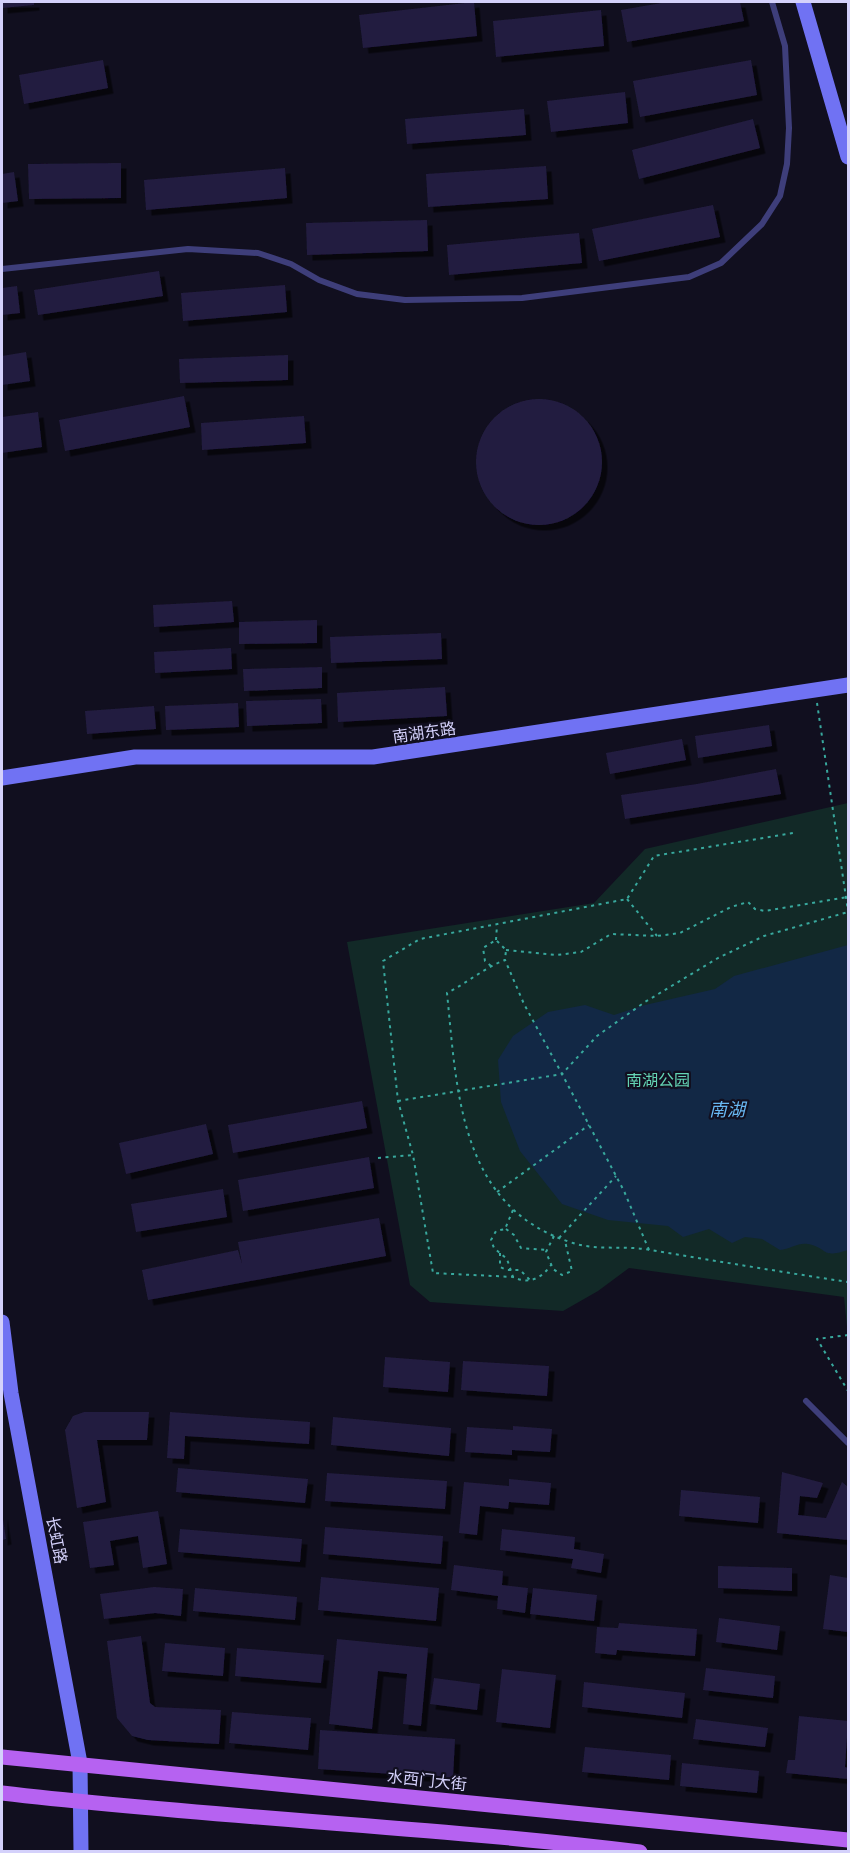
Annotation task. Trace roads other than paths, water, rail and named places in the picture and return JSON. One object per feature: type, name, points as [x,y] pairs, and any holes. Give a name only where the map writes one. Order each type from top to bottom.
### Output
[{"type":"main road","name":"水西门大街","points":[[2,1757],[849,1840]]},
{"type":"main road","points":[[2,1793],[80,1802],[549,1840],[640,1851]]},
{"type":"street","points":[[803,2],[849,157]]},
{"type":"street","name":"南湖东路","points":[[2,778],[135,757],[373,757],[849,685]]},
{"type":"street","name":"长虹路","points":[[2,1322],[11,1393],[80,1763],[81,1851]]},
{"type":"lane","points":[[2,269],[188,249],[258,253],[291,264],[319,280],[357,294],[405,300],[522,298],[689,277],[721,263],[762,224],[780,196],[787,164],[789,128],[785,46],[772,2]]},
{"type":"lane","points":[[806,1401],[849,1443]]},
{"type":"water","name":"南湖","points":[[848,945],[848,1250],[829,1253],[805,1244],[780,1250],[762,1239],[745,1237],[732,1243],[709,1229],[683,1237],[668,1226],[608,1220],[562,1204],[520,1151],[501,1102],[498,1060],[513,1036],[548,1012],[585,1005],[614,1015],[645,1005],[715,989],[734,976]]},
{"type":"park label","name":"南湖公园","points":[[658,1080]]}]
